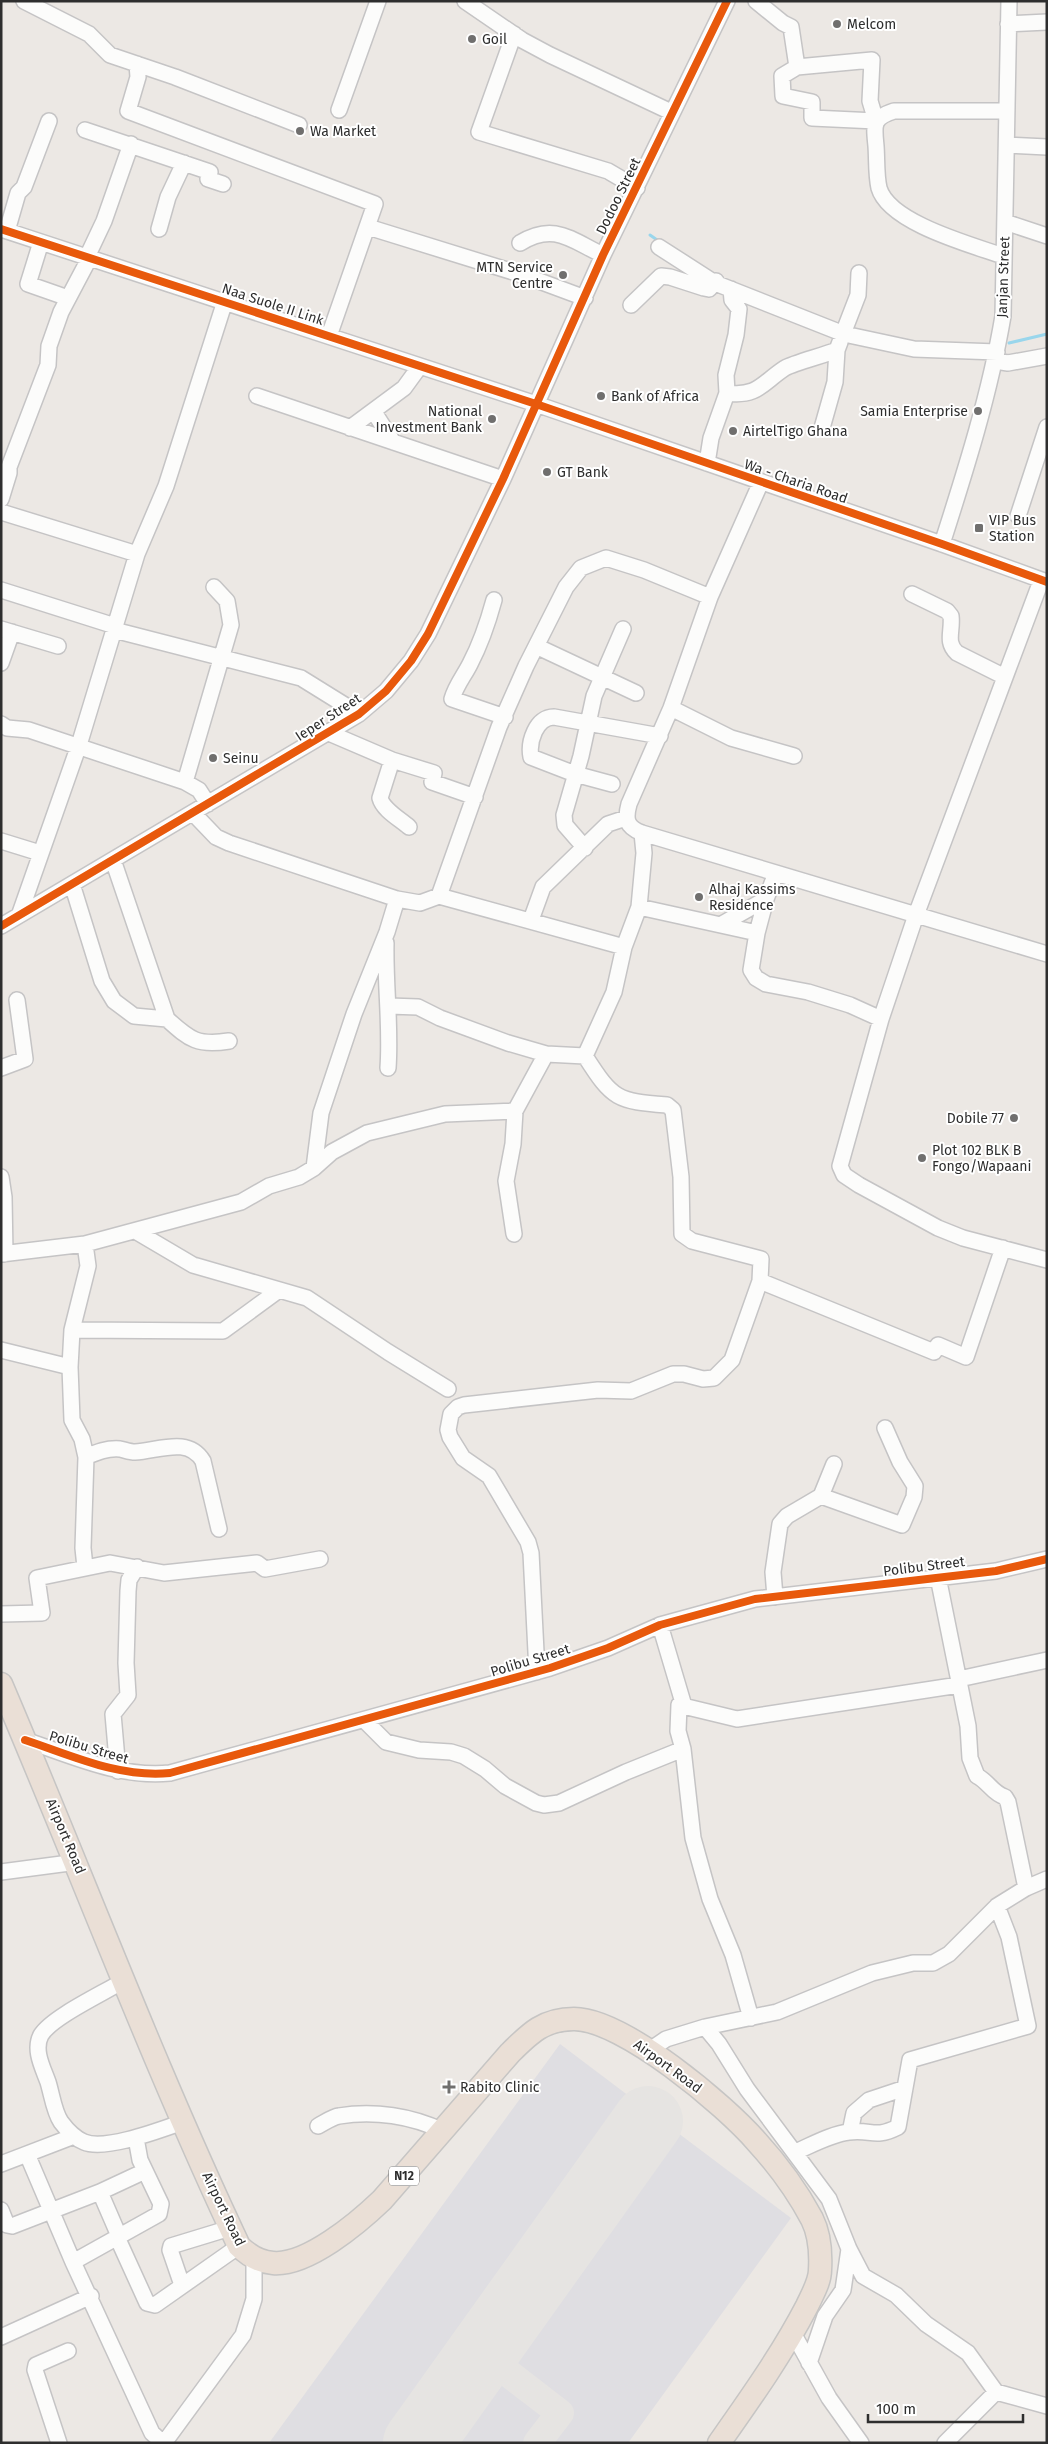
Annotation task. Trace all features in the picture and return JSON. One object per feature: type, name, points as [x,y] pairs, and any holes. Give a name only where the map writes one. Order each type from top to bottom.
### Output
[{"type":"highway","name":"Airport Road","points":[[1,1684],[77,1862],[183,2122],[241,2244],[274,2263],[294,2260],[313,2252],[348,2229],[382,2200],[510,2053],[531,2032],[553,2020],[576,2019],[600,2025],[650,2050],[709,2096],[756,2140],[792,2185],[813,2220],[821,2247],[820,2273],[793,2333],[719,2443]]},
{"type":"street","points":[[24,1],[89,34],[110,55],[299,126]]},
{"type":"street","points":[[339,110],[378,1]]},
{"type":"street","points":[[465,1],[514,34],[550,55],[672,112]]},
{"type":"street","name":"Dodoo Street","points":[[536,404],[603,255],[727,1]]},
{"type":"street","points":[[756,1],[783,23],[791,27],[797,67]]},
{"type":"street","name":"Janjan Street","points":[[942,544],[966,468],[996,357],[1003,316],[1009,1]]},
{"type":"street","points":[[1008,24],[1047,22]]},
{"type":"street","points":[[514,34],[479,132],[608,172],[637,188]]},
{"type":"street","points":[[876,121],[812,118],[812,102],[783,96],[782,76],[797,67],[872,60],[870,101],[876,121],[875,133],[880,189],[893,208],[925,228],[1003,256]]},
{"type":"street","points":[[137,64],[138,77],[128,111],[375,204],[329,336]]},
{"type":"street","points":[[876,121],[881,115],[894,111],[1007,111]]},
{"type":"street","points":[[4,230],[18,193],[24,187],[49,121]]},
{"type":"street","points":[[85,130],[210,172],[208,180],[223,184]]},
{"type":"street","points":[[1,499],[9,467],[48,365],[50,346],[61,312],[104,221],[131,144]]},
{"type":"street","points":[[1007,145],[1047,148]]},
{"type":"street","points":[[159,229],[168,197],[184,163]]},
{"type":"street","points":[[1005,222],[1047,236]]},
{"type":"street","points":[[368,227],[523,275],[585,298]]},
{"type":"street","name":"Naa Suole II Link","points":[[4,230],[226,301],[536,404]]},
{"type":"street","points":[[520,243],[534,234],[547,232],[562,236],[603,255]]},
{"type":"street","points":[[41,242],[28,284],[68,298]]},
{"type":"street","points":[[659,247],[715,282],[845,330],[914,349],[996,357],[1008,363],[1047,356]]},
{"type":"street","points":[[822,428],[835,382],[837,350],[858,295],[859,273]]},
{"type":"street","points":[[631,305],[661,276],[709,289],[715,282]]},
{"type":"street","points":[[707,463],[711,438],[727,393],[726,375],[736,335],[739,310],[732,300],[731,289]]},
{"type":"street","points":[[20,913],[80,745],[137,554],[166,486],[226,301]]},
{"type":"street","points":[[727,393],[741,395],[756,391],[786,368],[837,350]]},
{"type":"street","points":[[350,428],[404,388],[420,366]]},
{"type":"street","points":[[256,396],[503,479]]},
{"type":"street","name":"Wa - Charia Road","points":[[536,404],[1044,581]]},
{"type":"street","name":"Ieper Street","points":[[1,926],[20,913],[329,733],[358,714],[386,691],[416,654],[428,634],[503,479],[536,404]]},
{"type":"street","points":[[374,412],[393,442]]},
{"type":"street","points":[[1018,516],[1047,427]]},
{"type":"street","points":[[761,482],[710,597],[671,708],[634,792],[626,818],[633,830],[1047,954]]},
{"type":"street","points":[[1,512],[137,554]]},
{"type":"street","points":[[439,896],[505,717],[526,666],[538,647],[566,587],[581,568],[606,558],[644,570],[710,597]]},
{"type":"street","points":[[1044,581],[1003,676],[916,915],[881,1019],[840,1166],[844,1175],[938,1228],[963,1238],[1047,1260]]},
{"type":"street","points":[[185,782],[220,657],[231,625],[227,601],[214,587]]},
{"type":"street","points":[[1,590],[114,628],[301,678],[358,714]]},
{"type":"street","points":[[912,594],[951,616],[949,640],[951,647],[957,653],[1003,676]]},
{"type":"street","points":[[494,600],[486,629],[470,664],[456,686],[452,699],[505,717]]},
{"type":"street","points":[[585,848],[565,825],[564,814],[594,696],[623,629]]},
{"type":"street","points":[[1,662],[7,630],[58,646]]},
{"type":"street","points":[[538,647],[636,693]]},
{"type":"street","points":[[671,708],[731,738],[794,756]]},
{"type":"street","points":[[612,784],[575,774],[532,757],[534,732],[539,723],[548,717],[660,736]]},
{"type":"street","points":[[1,724],[8,728],[30,730],[80,745],[185,782],[198,790],[208,804]]},
{"type":"street","points":[[329,733],[392,760],[434,773],[432,782],[475,797]]},
{"type":"street","points":[[392,760],[380,798],[381,803],[409,827]]},
{"type":"street","points":[[193,813],[216,837],[229,843],[397,899],[420,903],[439,896],[624,947]]},
{"type":"street","points":[[531,920],[543,887],[608,824],[626,818]]},
{"type":"street","points":[[585,1056],[614,992],[624,947],[639,906],[644,854],[642,833]]},
{"type":"street","points":[[1,840],[40,853]]},
{"type":"street","points":[[113,860],[167,1019],[184,1035],[206,1044],[229,1041]]},
{"type":"street","points":[[776,873],[766,899],[757,933],[751,970],[756,978],[766,984],[808,992],[850,1005],[881,1019]]},
{"type":"street","points":[[72,884],[102,981],[114,1001],[134,1016],[167,1019]]},
{"type":"street","points":[[314,1168],[322,1113],[354,1014],[387,932],[397,899]]},
{"type":"street","points":[[722,924],[766,899]]},
{"type":"street","points":[[639,906],[757,933]]},
{"type":"street","points":[[387,932],[386,987],[390,1035],[388,1068]]},
{"type":"street","points":[[1,1068],[25,1059],[17,1000]]},
{"type":"street","points":[[388,1006],[418,1007],[440,1018],[508,1043],[546,1054],[585,1056]]},
{"type":"street","points":[[514,1234],[506,1181],[513,1144],[515,1112],[546,1054]]},
{"type":"street","points":[[537,1672],[533,1565],[528,1542],[489,1476],[463,1458],[450,1437],[448,1430],[451,1414],[458,1406],[464,1405],[598,1390],[632,1391],[674,1374],[684,1374],[703,1380],[714,1378],[732,1360],[760,1281],[761,1259],[692,1241],[682,1234],[681,1177],[671,1106],[631,1102],[619,1098],[600,1080],[585,1056]]},
{"type":"street","points":[[1,1177],[4,1197],[3,1254],[85,1244],[137,1232],[241,1202],[269,1186],[299,1177],[314,1168],[332,1152],[367,1133],[445,1114],[515,1112]]},
{"type":"street","points":[[137,1232],[193,1265],[307,1298],[448,1389]]},
{"type":"street","points":[[85,1244],[88,1266],[72,1330],[70,1367],[72,1420],[82,1439],[86,1457],[83,1548],[85,1567]]},
{"type":"street","points":[[760,1281],[934,1352],[938,1345],[966,1357],[1003,1248]]},
{"type":"street","points":[[72,1330],[223,1331],[279,1290]]},
{"type":"street","points":[[1,1350],[70,1367]]},
{"type":"street","points":[[820,1496],[902,1525],[914,1496],[915,1486],[900,1462],[885,1428]]},
{"type":"street","points":[[86,1457],[104,1450],[133,1452],[170,1446],[193,1450],[199,1454],[203,1461],[219,1529]]},
{"type":"street","points":[[775,1597],[773,1572],[780,1524],[787,1516],[820,1496],[834,1464]]},
{"type":"street","name":"Polibu Street","points":[[25,1740],[118,1771],[151,1775],[186,1770],[537,1672],[608,1648],[660,1625],[726,1606],[775,1597],[996,1571],[1047,1559]]},
{"type":"street","points":[[1,1614],[42,1613],[37,1578],[85,1567],[110,1563],[164,1573],[257,1563],[265,1569],[320,1560]]},
{"type":"street","points":[[118,1771],[113,1714],[128,1695],[126,1663],[128,1591],[129,1580],[137,1567]]},
{"type":"street","points":[[938,1577],[968,1726],[970,1758],[977,1776],[985,1780],[995,1794],[1005,1797],[1008,1802],[1026,1888]]},
{"type":"street","points":[[660,1625],[684,1706],[679,1705]]},
{"type":"street","points":[[679,1705],[737,1719],[959,1682],[1047,1660]]},
{"type":"street","points":[[679,1705],[678,1731],[683,1749],[693,1838],[710,1899],[733,1955],[751,2018]]},
{"type":"street","points":[[365,1721],[386,1742],[419,1750],[451,1752],[464,1756],[485,1768],[505,1786],[536,1803],[544,1805],[560,1804],[626,1772],[683,1749]]},
{"type":"street","points":[[1,1872],[77,1862]]},
{"type":"street","points":[[650,2050],[666,2039],[705,2027],[777,2012],[872,1973],[913,1963],[933,1963],[949,1954],[996,1906],[1026,1888],[1047,1880]]},
{"type":"street","points":[[795,2152],[821,2140],[850,2132],[884,2134],[898,2127],[910,2060],[1028,2026],[1009,1937],[996,1906]]},
{"type":"street","points":[[124,1981],[52,2023],[41,2036],[38,2047],[41,2063],[60,2121],[74,2136],[85,2143],[96,2145],[136,2138],[183,2122]]},
{"type":"street","points":[[705,2027],[719,2044],[747,2089],[829,2199],[849,2249],[864,2276],[896,2295],[926,2324],[968,2352],[996,2392],[1047,2406]]},
{"type":"street","points":[[850,2132],[854,2113],[869,2100],[905,2088]]},
{"type":"street","points":[[318,2126],[337,2116],[369,2114],[419,2120],[443,2131]]},
{"type":"street","points":[[1,2164],[74,2136]]},
{"type":"street","points":[[73,2262],[159,2214],[160,2204],[145,2171],[136,2138]]},
{"type":"street","points":[[27,2154],[73,2262],[91,2296],[114,2353],[152,2433],[164,2443],[243,2335],[254,2299],[241,2244]]},
{"type":"street","points":[[1,2210],[7,2225],[12,2226],[100,2192],[145,2171]]},
{"type":"street","points":[[100,2192],[147,2304],[155,2304],[241,2244]]},
{"type":"street","points":[[182,2285],[170,2250],[171,2246],[241,2244]]},
{"type":"street","points":[[809,2363],[825,2316],[843,2290],[849,2249]]},
{"type":"street","points":[[1,2337],[91,2296]]},
{"type":"street","points":[[793,2333],[829,2398],[861,2443]]},
{"type":"street","points":[[59,2443],[35,2370],[36,2365],[68,2351]]},
{"type":"street","points":[[945,2443],[996,2392]]},
{"type":"shaded area","points":[[560,2044],[791,2218],[628,2443],[269,2443]]},
{"type":"waterway","points":[[650,235],[660,242]]},
{"type":"waterway","points":[[1009,343],[1047,334]]},
{"type":"taxiway","points":[[482,2353],[560,2413],[537,2443]]},
{"type":"runway","points":[[418,2443],[648,2121]]},
{"type":"cycle path","points":[[1,926],[359,714],[386,691],[411,661],[428,634],[503,479],[603,255],[727,1]]},
{"type":"cycle path","points":[[1,229],[536,404],[1047,582]]},
{"type":"cycle path","points":[[25,1740],[114,1769],[151,1774],[170,1773],[550,1668],[608,1648],[660,1625],[755,1599],[996,1571],[1047,1559]]},
{"type":"place","name":"Melcom","points":[[837,24]]},
{"type":"place","name":"Goil","points":[[472,39]]},
{"type":"place","name":"Wa Market","points":[[300,131]]},
{"type":"place","name":"MTN Service Centre","points":[[563,275]]},
{"type":"place","name":"Bank of Africa","points":[[601,396]]},
{"type":"place","name":"Samia Enterprise","points":[[978,411]]},
{"type":"place","name":"National Investment Bank","points":[[492,419]]},
{"type":"place","name":"AirtelTigo Ghana","points":[[733,431]]},
{"type":"place","name":"GT Bank","points":[[547,472]]},
{"type":"place","name":"VIP Bus Station","points":[[979,528]]},
{"type":"place","name":"Seinu","points":[[213,758]]},
{"type":"place","name":"Alhaj Kassims Residence","points":[[699,897]]},
{"type":"place","name":"Dobile 77","points":[[1014,1118]]},
{"type":"place","name":"Plot 102 BLK B Fongo/Wapaani","points":[[922,1158]]},
{"type":"place","name":"Rabito Clinic","points":[[449,2087]]}]
